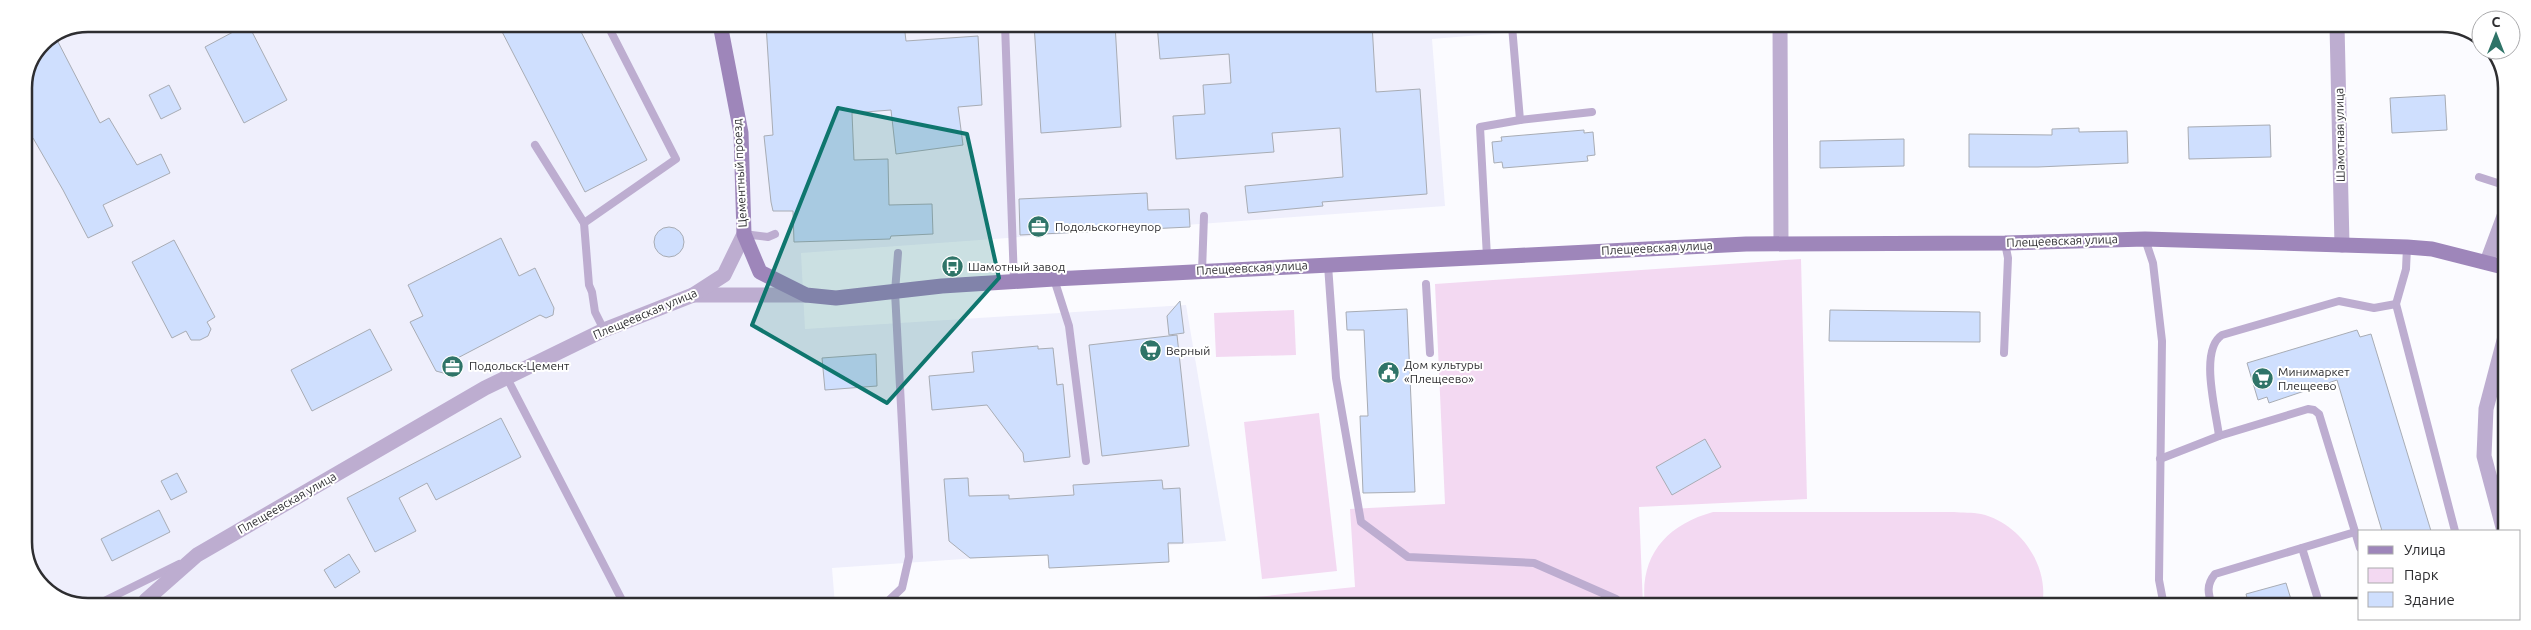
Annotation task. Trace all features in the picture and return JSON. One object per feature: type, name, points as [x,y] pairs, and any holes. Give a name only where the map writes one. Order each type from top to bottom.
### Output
[{"type":"street","name":"Цементный проезд","points":[[722,32],[741,133],[744,234]]},
{"type":"street","points":[[1780,32],[1781,243]]},
{"type":"street","name":"Шамотная улица","points":[[2337,32],[2342,245]]},
{"type":"street","points":[[2487,262],[2498,233]]},
{"type":"street","name":"Плещеевская улица","points":[[148,598],[196,555],[485,388],[604,330],[693,295],[724,275],[744,234]]},
{"type":"street","name":"Плещеевская улица","points":[[744,234],[760,272],[806,295],[836,298],[1054,279],[1781,243],[2005,243],[2145,239],[2407,247],[2432,249],[2498,265]]},
{"type":"street","points":[[693,295],[806,295]]},
{"type":"street","points":[[2498,363],[2486,409],[2484,456],[2498,508]]},
{"type":"lane","points":[[584,223],[676,159],[611,32]]},
{"type":"lane","points":[[1005,32],[1014,282]]},
{"type":"lane","points":[[1513,32],[1520,120]]},
{"type":"lane","points":[[1488,257],[1480,127],[1520,120],[1592,112]]},
{"type":"lane","points":[[535,145],[584,223],[589,285],[595,312],[604,330]]},
{"type":"lane","points":[[2479,177],[2498,183]]},
{"type":"lane","points":[[1202,271],[1204,216]]},
{"type":"lane","points":[[744,234],[768,237],[775,234]]},
{"type":"lane","points":[[2145,239],[2153,263],[2162,341],[2159,580],[2162,598]]},
{"type":"lane","points":[[2004,353],[2008,258],[2005,243]]},
{"type":"lane","points":[[2407,247],[2406,269],[2396,304],[2456,530]]},
{"type":"lane","points":[[891,598],[902,588],[910,557],[895,292],[898,253]]},
{"type":"lane","points":[[1328,265],[1336,378],[1361,522],[1408,557],[1534,563],[1614,598]]},
{"type":"lane","points":[[1054,279],[1069,326],[1086,461]]},
{"type":"lane","points":[[1426,284],[1430,353]]},
{"type":"lane","points":[[2219,436],[2209,359],[2210,351],[2218,338],[2338,301],[2374,308],[2396,304]]},
{"type":"lane","points":[[507,378],[621,598]]},
{"type":"lane","points":[[2160,459],[2219,436],[2308,409],[2314,410],[2319,414],[2358,542]]},
{"type":"lane","points":[[2210,598],[2209,581],[2215,574],[2355,532]]},
{"type":"lane","points":[[2302,548],[2318,598]]},
{"type":"lane","points":[[110,598],[196,555]]},
{"type":"highlighted area","points":[[838,108],[967,134],[999,278],[887,403],[752,325]]},
{"type":"shaded area","points":[[89,32],[1518,32],[1432,39],[1445,206],[801,253],[805,329],[1186,305],[1226,541],[832,568],[834,598],[89,598],[71,595],[61,590],[40,569],[33,545],[32,89],[37,67],[42,58],[49,49],[67,37]]},
{"type":"green space","points":[[1801,259],[1807,499],[1639,507],[1643,598],[1246,598],[1355,587],[1350,509],[1445,504],[1435,284]]},
{"type":"green space","points":[[1294,310],[1296,355],[1216,357],[1214,313]]},
{"type":"green space","points":[[1319,413],[1337,571],[1262,579],[1244,422]]},
{"type":"green space","points":[[1713,512],[1954,512],[1981,514],[1995,519],[2008,527],[2029,548],[2041,576],[2043,598],[1645,598],[1646,572],[1651,558],[1659,545],[1669,534],[1696,518]]},
{"type":"building","points":[[233,32],[252,32],[287,100],[244,123],[205,47]]},
{"type":"building","points":[[502,32],[581,32],[647,160],[585,192]]},
{"type":"building","points":[[767,32],[905,32],[906,41],[978,36],[982,105],[958,107],[963,145],[896,154],[891,110],[852,113],[854,160],[888,159],[889,205],[932,204],[933,234],[891,236],[890,239],[794,242],[793,211],[773,211],[771,202],[764,136],[773,135]]},
{"type":"building","points":[[1035,32],[1115,32],[1121,127],[1041,133]]},
{"type":"building","points":[[1158,32],[1372,32],[1376,92],[1420,89],[1427,194],[1322,202],[1323,206],[1248,213],[1245,186],[1343,177],[1340,128],[1272,133],[1274,152],[1176,159],[1173,116],[1205,114],[1203,85],[1231,83],[1229,54],[1160,59]]},
{"type":"building","points":[[58,42],[100,123],[109,118],[137,165],[161,154],[170,173],[103,205],[113,226],[88,238],[33,138],[32,89],[34,78],[42,58]]},
{"type":"building","points":[[169,85],[181,109],[161,119],[149,95]]},
{"type":"building","points":[[2445,95],[2447,130],[2392,133],[2390,98]]},
{"type":"building","points":[[2270,125],[2271,157],[2189,159],[2188,127]]},
{"type":"building","points":[[2079,128],[2079,132],[2127,131],[2128,163],[2038,167],[1969,167],[1969,134],[2052,135],[2052,129]]},
{"type":"building","points":[[1584,130],[1584,133],[1593,132],[1595,155],[1587,156],[1588,161],[1503,168],[1502,162],[1494,163],[1492,142],[1502,141],[1501,137]]},
{"type":"building","points":[[1904,139],[1904,166],[1820,168],[1820,141]]},
{"type":"building","points":[[1147,193],[1148,210],[1189,209],[1190,227],[1020,235],[1019,199]]},
{"type":"building","points":[[669,227],[680,231],[684,242],[680,253],[669,257],[658,253],[654,242],[658,231]]},
{"type":"building","points":[[501,238],[519,276],[535,268],[554,308],[553,315],[546,318],[540,315],[448,363],[447,374],[436,371],[410,322],[423,316],[408,285]]},
{"type":"building","points":[[174,240],[215,317],[207,322],[211,329],[208,336],[200,340],[191,340],[186,331],[172,338],[132,262]]},
{"type":"building","points":[[1180,301],[1184,333],[1169,335],[1167,316]]},
{"type":"building","name":"Дом культуры «Плещеево»","points":[[1407,309],[1415,492],[1363,493],[1360,416],[1368,416],[1364,330],[1347,330],[1346,312]]},
{"type":"building","points":[[1830,310],[1980,312],[1980,342],[1829,341]]},
{"type":"building","points":[[370,329],[392,370],[312,411],[291,370]]},
{"type":"building","points":[[2357,330],[2360,337],[2371,334],[2431,530],[2382,530],[2337,380],[2269,403],[2267,397],[2258,400],[2247,363]]},
{"type":"building","points":[[1177,335],[1189,446],[1102,456],[1089,345]]},
{"type":"building","points":[[1038,346],[1038,349],[1053,348],[1057,385],[1063,384],[1070,457],[1024,462],[1023,453],[987,405],[932,410],[929,376],[974,372],[972,352]]},
{"type":"building","points":[[876,354],[877,386],[825,390],[822,358]]},
{"type":"building","points":[[501,418],[521,457],[436,500],[427,483],[399,498],[416,531],[375,552],[347,498]]},
{"type":"building","points":[[1705,439],[1721,467],[1672,495],[1656,467]]},
{"type":"building","points":[[177,473],[187,492],[171,500],[161,481]]},
{"type":"building","points":[[968,478],[969,496],[1009,495],[1009,499],[1074,495],[1073,485],[1162,480],[1163,489],[1180,488],[1183,543],[1168,543],[1169,562],[1049,568],[1048,555],[970,558],[949,541],[944,479]]},
{"type":"building","points":[[159,510],[170,532],[112,561],[101,539]]},
{"type":"building","points":[[349,554],[360,572],[335,588],[324,570]]},
{"type":"building","points":[[2286,583],[2291,598],[2247,598],[2246,594]]},
{"type":"place","name":"Подольскогнеупор","points":[[1039,227]]},
{"type":"place","name":"Шамотный завод","points":[[952,267]]},
{"type":"place","name":"Верный","points":[[1150,351]]},
{"type":"place","name":"Подольск-Цемент","points":[[453,366]]},
{"type":"place","name":"Дом культуры «Плещеево»","points":[[1388,372]]},
{"type":"place","name":"Минимаркет Плещеево","points":[[2262,379]]}]
